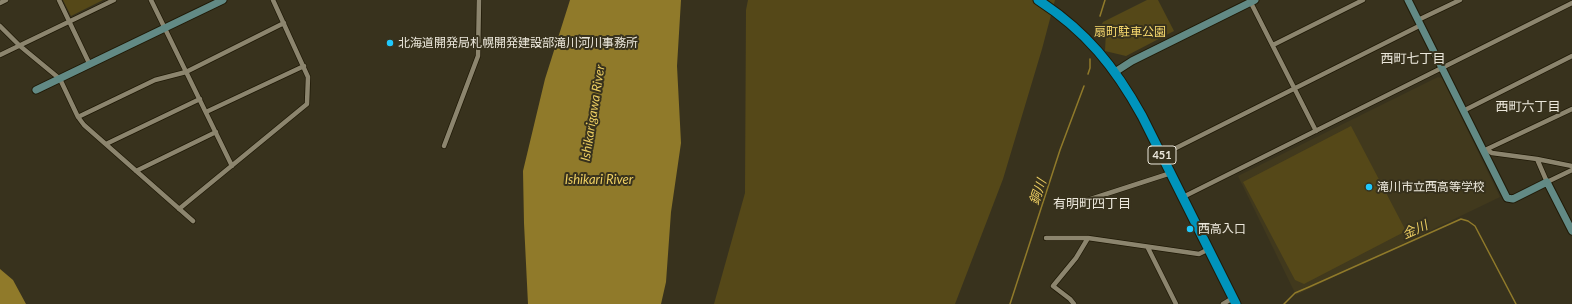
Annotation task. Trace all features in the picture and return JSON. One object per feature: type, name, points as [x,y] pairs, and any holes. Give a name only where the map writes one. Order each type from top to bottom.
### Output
[{"type":"highway","name":"451","points":[[1038,0],[1066,21],[1096,48],[1116,72],[1142,116],[1235,301]]},
{"type":"street","points":[[0,3],[6,0]]},
{"type":"street","points":[[59,0],[90,64]]},
{"type":"street","points":[[0,55],[114,0]]},
{"type":"street","points":[[151,0],[232,166]]},
{"type":"street","points":[[36,90],[222,0]]},
{"type":"street","points":[[179,209],[307,104],[308,77],[272,0]]},
{"type":"street","points":[[444,146],[478,56],[479,0]]},
{"type":"street","points":[[1273,45],[1363,0]]},
{"type":"street","points":[[1408,0],[1463,111],[1485,150],[1507,198],[1513,199],[1572,170]]},
{"type":"street","points":[[1162,155],[1294,89],[1420,23],[1460,0]]},
{"type":"street","points":[[1116,72],[1132,61],[1252,1],[1316,131]]},
{"type":"street","points":[[1183,197],[1572,3]]},
{"type":"street","points":[[78,117],[154,80],[186,72],[284,23]]},
{"type":"street","points":[[0,26],[20,46],[60,79],[78,117],[84,125],[193,221]]},
{"type":"street","points":[[1463,111],[1572,56]]},
{"type":"street","points":[[206,112],[304,66]]},
{"type":"street","points":[[106,144],[200,99]]},
{"type":"street","points":[[1485,150],[1572,109]]},
{"type":"street","points":[[136,171],[216,132]]},
{"type":"street","points":[[1485,150],[1492,154],[1537,159],[1572,166]]},
{"type":"street","points":[[1537,159],[1547,182],[1572,229]]},
{"type":"street","points":[[1066,207],[1171,173]]},
{"type":"street","points":[[1046,238],[1088,238],[1148,248],[1199,254],[1209,249]]},
{"type":"street","points":[[1074,304],[1053,286],[1076,258],[1088,238]]},
{"type":"street","points":[[1148,248],[1176,304]]},
{"type":"street","points":[[1223,304],[1235,301]]},
{"type":"shaded area","name":"滝川市立西高等学校","points":[[1438,77],[1442,78],[1500,197],[1296,295],[1238,176]]},
{"type":"green space","points":[[63,0],[103,0],[71,16]]},
{"type":"green space","points":[[748,0],[1055,0],[1003,179],[955,304],[714,304],[745,193],[746,10]]},
{"type":"green space","name":"扇町駐車公園","points":[[1147,0],[1158,0],[1174,31],[1126,56],[1105,51],[1106,32],[1101,26],[1103,22]]},
{"type":"green space","points":[[1351,126],[1406,231],[1304,284],[1295,280],[1243,182]]},
{"type":"water","name":"Ishikari River","points":[[570,0],[681,0],[677,66],[681,143],[671,212],[666,282],[661,304],[528,304],[523,171],[545,79]]},
{"type":"water","points":[[0,269],[13,280],[26,304],[0,304]]},
{"type":"waterway","name":"銅川","points":[[1100,16],[1105,0]]},
{"type":"waterway","name":"銅川","points":[[1088,74],[1090,59]]},
{"type":"waterway","name":"銅川","points":[[1010,304],[1060,150],[1084,86]]},
{"type":"waterway","name":"金川","points":[[1284,304],[1295,293],[1461,219],[1468,221],[1475,226],[1516,304]]},
{"type":"place","name":"北海道開発局札幌開発建設部滝川河川事務所","points":[[390,43]]},
{"type":"place","name":"滝川市立西高等学校","points":[[1369,187]]},
{"type":"place","name":"西高入口","points":[[1190,229]]},
{"type":"district","name":"西町七丁目","points":[[1413,59]]},
{"type":"district","name":"西町六丁目","points":[[1528,107]]},
{"type":"district","name":"有明町四丁目","points":[[1092,204]]},
{"type":"water label","name":"Ishikarigawa River","points":[[593,113]]}]
